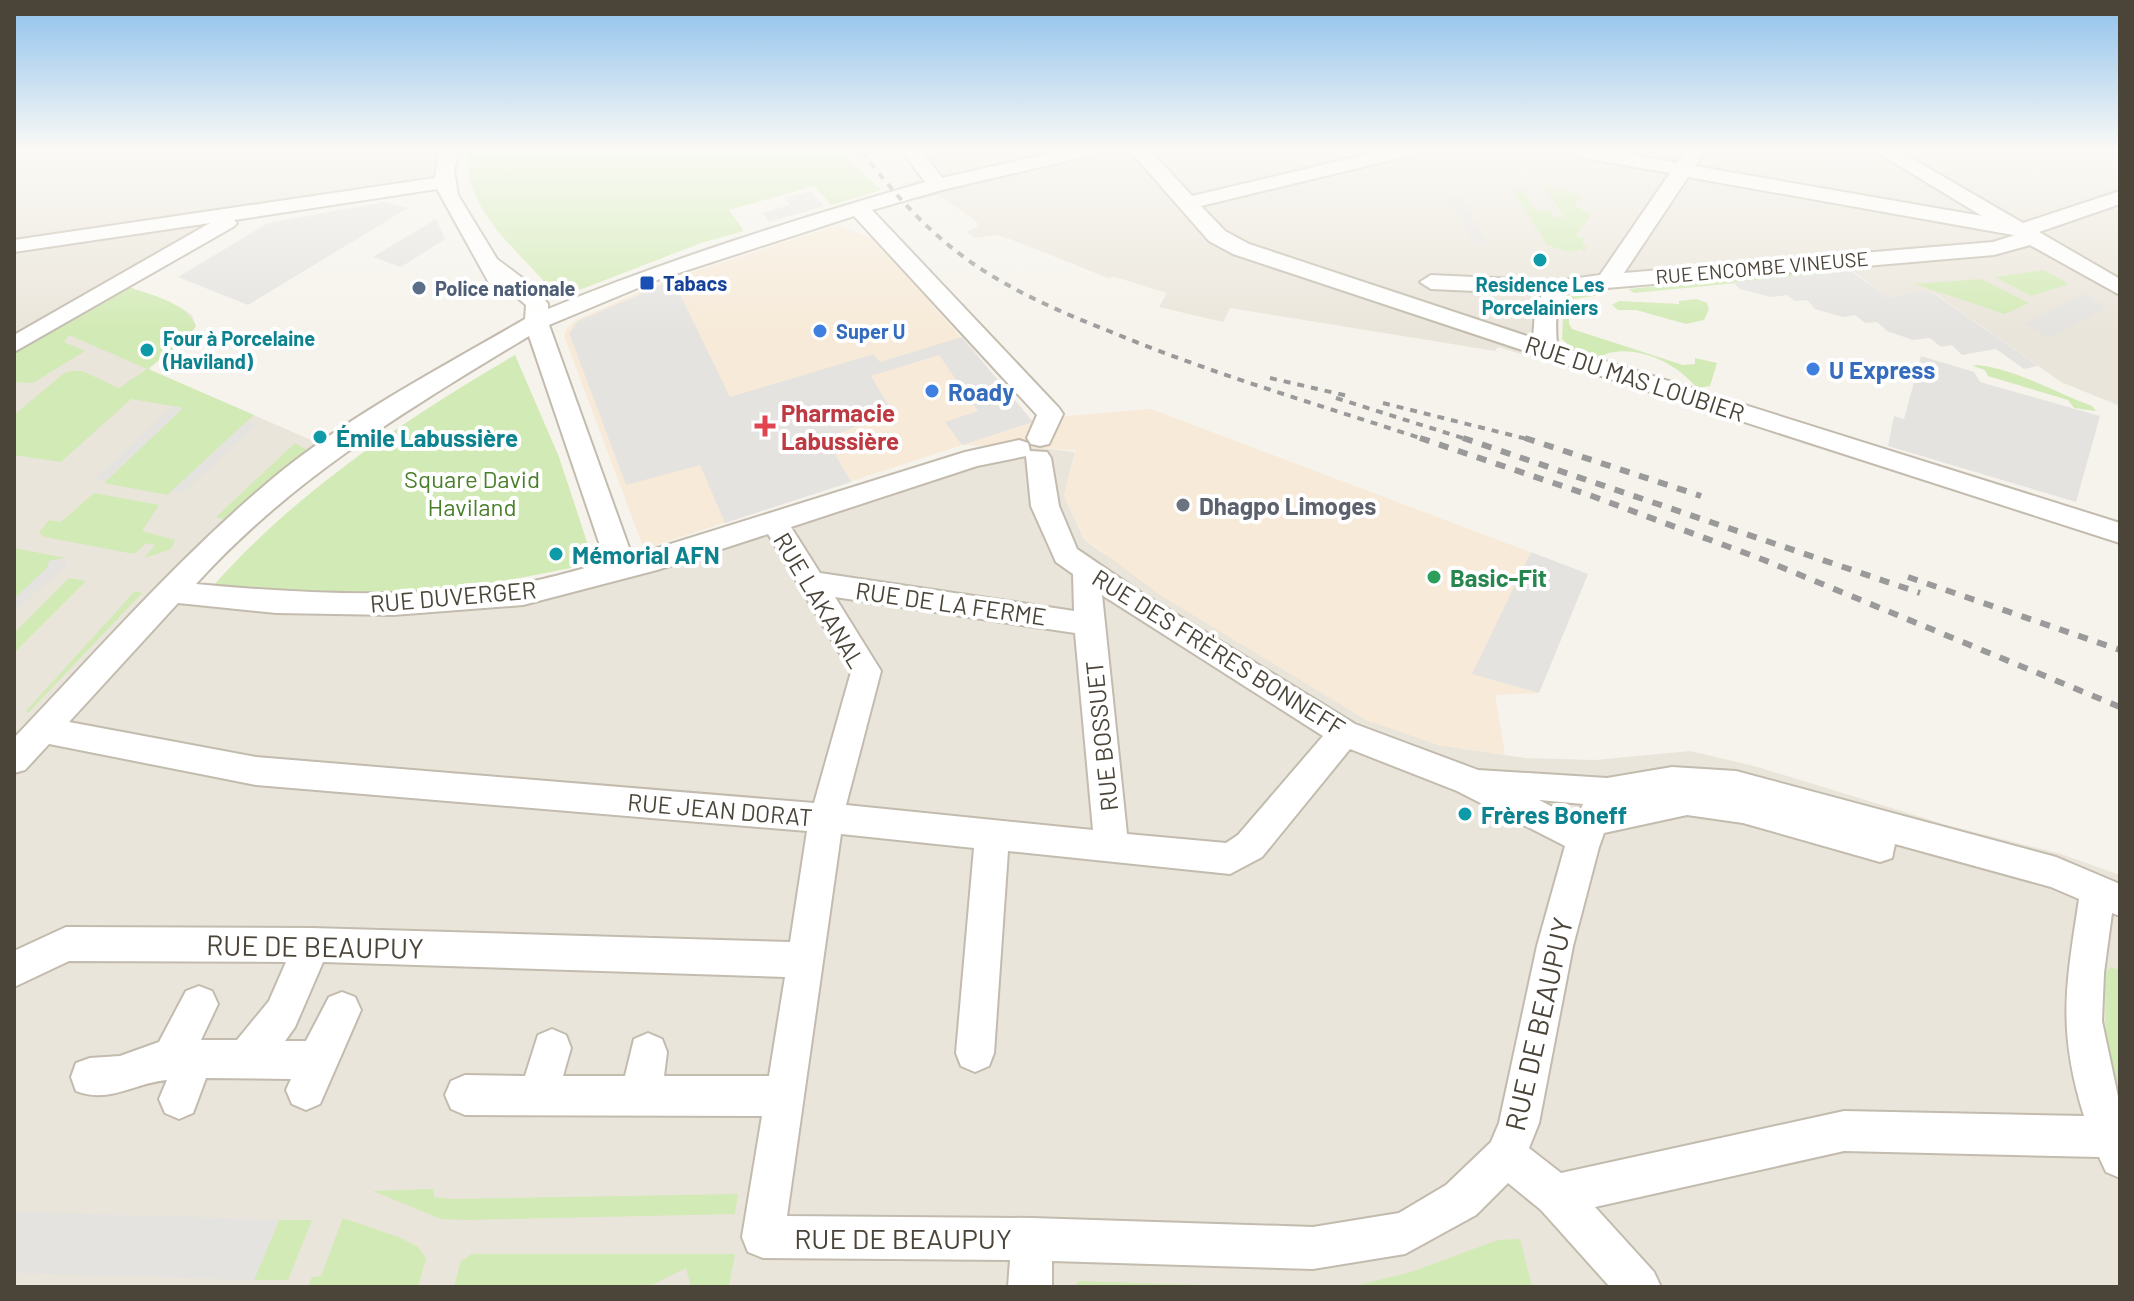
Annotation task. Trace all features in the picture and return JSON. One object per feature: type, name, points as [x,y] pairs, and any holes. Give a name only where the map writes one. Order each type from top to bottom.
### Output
[{"type":"street","points":[[14,246],[249,212]]},
{"type":"street","points":[[14,345],[199,237],[249,212]]},
{"type":"street","points":[[458,212],[516,312],[536,322],[622,569]]},
{"type":"street","points":[[14,760],[234,526],[318,456],[427,385],[536,322],[649,275],[843,212]]},
{"type":"street","name":"RUE DES FRÈRES BONNEFF","points":[[861,212],[1050,414],[1032,448],[1045,506],[1066,555],[1130,600],[1344,733],[1469,781],[1596,817]]},
{"type":"street","name":"RUE DU MAS LOUBIER","points":[[1196,212],[1217,236],[1241,249],[1545,350],[2120,533]]},
{"type":"street","points":[[1608,280],[1653,212]]},
{"type":"street","points":[[1907,212],[2028,234]]},
{"type":"street","points":[[1990,212],[2120,288]]},
{"type":"street","name":"RUE ENCOMBE VINEUSE","points":[[1431,282],[1555,288],[1608,280],[1994,248],[2083,212]]},
{"type":"street","points":[[1545,350],[1548,298],[1555,288]]},
{"type":"street","name":"RUE DUVERGER","points":[[171,592],[276,602],[393,604],[523,594],[622,569],[974,458],[1032,448]]},
{"type":"street","name":"RUE LAKANAL","points":[[774,522],[866,671],[826,818],[806,960]]},
{"type":"street","name":"RUE BOSSUET","points":[[1087,569],[1089,624],[1112,848]]},
{"type":"street","name":"RUE DE LA FERME","points":[[814,583],[1089,624]]},
{"type":"street","points":[[1089,624],[1109,609],[1130,600]]},
{"type":"street","name":"RUE JEAN DORAT","points":[[42,730],[256,771],[826,818],[1230,859],[1250,846],[1344,733]]},
{"type":"street","name":"RUE DES FRÈRES BONNEFF","points":[[1469,781],[1563,788],[1596,817]]},
{"type":"street","points":[[1556,1195],[1844,1131],[2114,1147],[2083,1021],[2108,896],[2044,889],[1743,809],[1687,801],[1596,817]]},
{"type":"street","name":"RUE DE BEAUPUY","points":[[14,970],[66,944],[312,945],[806,960],[763,1237],[1032,1239],[1313,1248],[1405,1233],[1461,1200],[1506,1156],[1519,1123],[1573,869],[1596,817]]},
{"type":"street","points":[[975,1053],[992,836]]},
{"type":"street","points":[[246,1059],[282,1014],[312,945]]},
{"type":"street","points":[[179,1099],[182,1060],[199,1004]]},
{"type":"street","points":[[90,1077],[120,1075],[154,1062],[246,1059],[311,1075],[342,1010]]},
{"type":"street","points":[[538,1096],[552,1048]]},
{"type":"street","points":[[641,1096],[648,1052]]},
{"type":"street","points":[[465,1095],[785,1096]]},
{"type":"street","points":[[1506,1156],[1556,1195],[1639,1287]]},
{"type":"street","points":[[1030,1287],[1032,1239]]},
{"type":"shaded area","points":[[14,212],[251,212],[199,237],[126,286],[182,308],[192,315],[196,326],[187,338],[151,365],[150,370],[318,443],[310,449],[317,456],[212,548],[190,596],[523,594],[1004,450],[1034,447],[1075,452],[1064,496],[1084,539],[1101,552],[1438,745],[1525,758],[1595,760],[1690,751],[1754,766],[1947,825],[2061,854],[2120,875],[2120,1287],[14,1287]]},
{"type":"shaded area","points":[[330,212],[402,212],[248,305],[178,277],[268,223]]},
{"type":"shaded area","points":[[767,212],[804,212],[769,222],[763,213]]},
{"type":"shaded area","points":[[963,212],[2120,212],[2120,406],[2061,382],[1936,294],[1921,290],[1889,298],[1838,260],[1555,288],[1541,360],[1498,347],[1495,351],[1230,308],[1223,322],[1159,307],[1167,293],[1115,277],[1108,278],[1010,239],[995,235],[975,238],[967,232],[977,227],[977,222]]},
{"type":"shaded area","points":[[1455,212],[1469,212],[1488,244],[1474,245]]},
{"type":"shaded area","points":[[436,219],[445,239],[401,267],[373,257]]},
{"type":"shaded area","points":[[838,225],[876,240],[1034,422],[1151,409],[1588,574],[1539,693],[1495,695],[1505,755],[1438,745],[1366,720],[1160,595],[1084,538],[1064,496],[1076,450],[962,445],[644,549],[564,336],[566,329],[576,320],[662,282]]},
{"type":"shaded area","points":[[1851,271],[1889,298],[1921,290],[1935,294],[2038,366],[2024,369],[1996,349],[1962,355],[1952,345],[1941,347],[1930,338],[1913,340],[1887,331],[1877,322],[1865,323],[1855,315],[1843,317],[1815,309],[1807,300],[1795,301],[1787,295],[1771,297],[1740,289],[1733,282]]},
{"type":"shaded area","points":[[673,280],[730,397],[874,354],[880,362],[962,337],[1033,422],[962,445],[945,422],[978,411],[939,355],[871,376],[893,413],[826,438],[851,482],[725,523],[700,465],[626,485],[569,333],[578,321]]},
{"type":"shaded area","points":[[2084,293],[2107,307],[2050,338],[2024,324]]},
{"type":"shaded area","points":[[1921,356],[1974,372],[1980,382],[2100,416],[2076,502],[1888,446],[1894,416],[1904,419]]},
{"type":"shaded area","points":[[173,406],[183,408],[106,481],[94,479]]},
{"type":"shaded area","points":[[246,422],[257,424],[183,493],[172,491]]},
{"type":"shaded area","points":[[1531,552],[1588,574],[1539,693],[1472,674]]},
{"type":"shaded area","points":[[66,558],[67,564],[14,612],[14,599],[48,567],[49,561]]},
{"type":"shaded area","points":[[14,1212],[279,1220],[254,1280],[14,1273]]},
{"type":"green space","points":[[484,212],[730,212],[744,231],[701,243],[569,294],[554,293]]},
{"type":"green space","points":[[1526,212],[1551,212],[1555,218],[1564,217],[1561,212],[1585,212],[1591,215],[1576,236],[1585,239],[1582,244],[1587,246],[1584,252],[1581,249],[1570,252],[1547,245]]},
{"type":"green space","points":[[1825,270],[1829,274],[1634,293],[1628,289]]},
{"type":"green space","points":[[2044,270],[2069,284],[2031,296],[1995,277]]},
{"type":"green space","points":[[1981,279],[2029,303],[2005,314],[1914,284]]},
{"type":"green space","points":[[126,286],[184,310],[196,326],[187,338],[148,369],[254,415],[167,495],[104,483],[183,408],[131,399],[61,462],[14,455],[14,415],[63,374],[82,371],[119,388],[147,369],[69,335],[64,342],[85,351],[33,383],[14,382],[14,352]]},
{"type":"green space","points":[[1602,290],[1606,294],[1569,300],[1569,324],[1572,329],[1683,365],[1695,364],[1695,358],[1717,363],[1710,386],[1697,388],[1677,369],[1637,352],[1623,351],[1597,358],[1573,349],[1562,339],[1564,299],[1576,293]]},
{"type":"green space","points":[[1697,299],[1707,303],[1709,309],[1704,320],[1686,324],[1636,310],[1618,310],[1612,305],[1619,301],[1679,304],[1679,301]]},
{"type":"green space","name":"Square David Haviland","points":[[515,355],[559,457],[589,548],[575,567],[484,584],[391,594],[329,595],[212,587],[245,552],[316,488],[393,431]]},
{"type":"green space","points":[[1973,366],[2021,376],[2092,406],[2096,411],[2074,408],[2068,400],[1988,376],[1985,370]]},
{"type":"green space","points":[[295,443],[307,450],[223,519],[216,517]]},
{"type":"green space","points":[[94,493],[159,505],[142,531],[175,540],[171,549],[145,557],[155,545],[146,543],[134,554],[45,537],[39,533],[49,520],[61,522]]},
{"type":"green space","points":[[14,548],[66,558],[49,561],[48,567],[14,599]]},
{"type":"green space","points":[[69,578],[86,581],[14,653],[14,633]]},
{"type":"green space","points":[[135,591],[142,593],[28,713],[26,711]]},
{"type":"green space","points":[[2110,967],[2120,970],[2120,1088],[2114,1087],[2106,1050],[2105,974]]},
{"type":"green space","points":[[433,1189],[434,1197],[451,1199],[738,1194],[735,1214],[467,1220],[441,1219],[373,1191]]},
{"type":"green space","points":[[343,1218],[417,1246],[426,1258],[418,1287],[308,1287],[312,1277],[321,1276]]},
{"type":"green space","points":[[279,1220],[312,1220],[288,1280],[254,1280]]},
{"type":"green space","points":[[1520,1239],[1532,1287],[1350,1287],[1411,1272],[1498,1240]]},
{"type":"green space","points":[[472,1254],[735,1254],[729,1287],[691,1287],[686,1268],[648,1287],[454,1287],[461,1261]]},
{"type":"green space","points":[[1079,1281],[1266,1287],[1073,1287]]},
{"type":"railway","points":[[913,212],[938,236],[984,271],[1072,316],[1187,361],[1424,439]]},
{"type":"railway","points":[[1270,378],[1348,396]]},
{"type":"railway","points":[[1336,398],[1468,440]]},
{"type":"railway","points":[[1383,403],[1531,440]]},
{"type":"railway","points":[[1420,438],[1424,439]]},
{"type":"railway","points":[[1463,438],[1468,440]]},
{"type":"railway","points":[[1525,438],[1701,496]]},
{"type":"railway","points":[[1424,439],[1592,496],[1764,560],[2120,707]]},
{"type":"railway","points":[[1468,440],[1920,593]]},
{"type":"railway","points":[[1908,577],[2120,650]]},
{"type":"place","name":"Residence Les Porcelainiers","points":[[1540,260]]},
{"type":"place","name":"Tabacs","points":[[647,283]]},
{"type":"place","name":"Police nationale","points":[[419,288]]},
{"type":"place","name":"Super U","points":[[820,331]]},
{"type":"place","name":"Four à Porcelaine (Haviland)","points":[[147,350]]},
{"type":"place","name":"U Express","points":[[1813,369]]},
{"type":"place","name":"Roady","points":[[932,391]]},
{"type":"place","name":"Pharmacie Labussière","points":[[765,426]]},
{"type":"place","name":"Émile Labussière","points":[[320,437]]},
{"type":"place","name":"Dhagpo Limoges","points":[[1183,505]]},
{"type":"place","name":"Mémorial AFN","points":[[556,554]]},
{"type":"place","name":"Basic-Fit","points":[[1434,577]]},
{"type":"place","name":"Frères Boneff","points":[[1465,814]]}]
